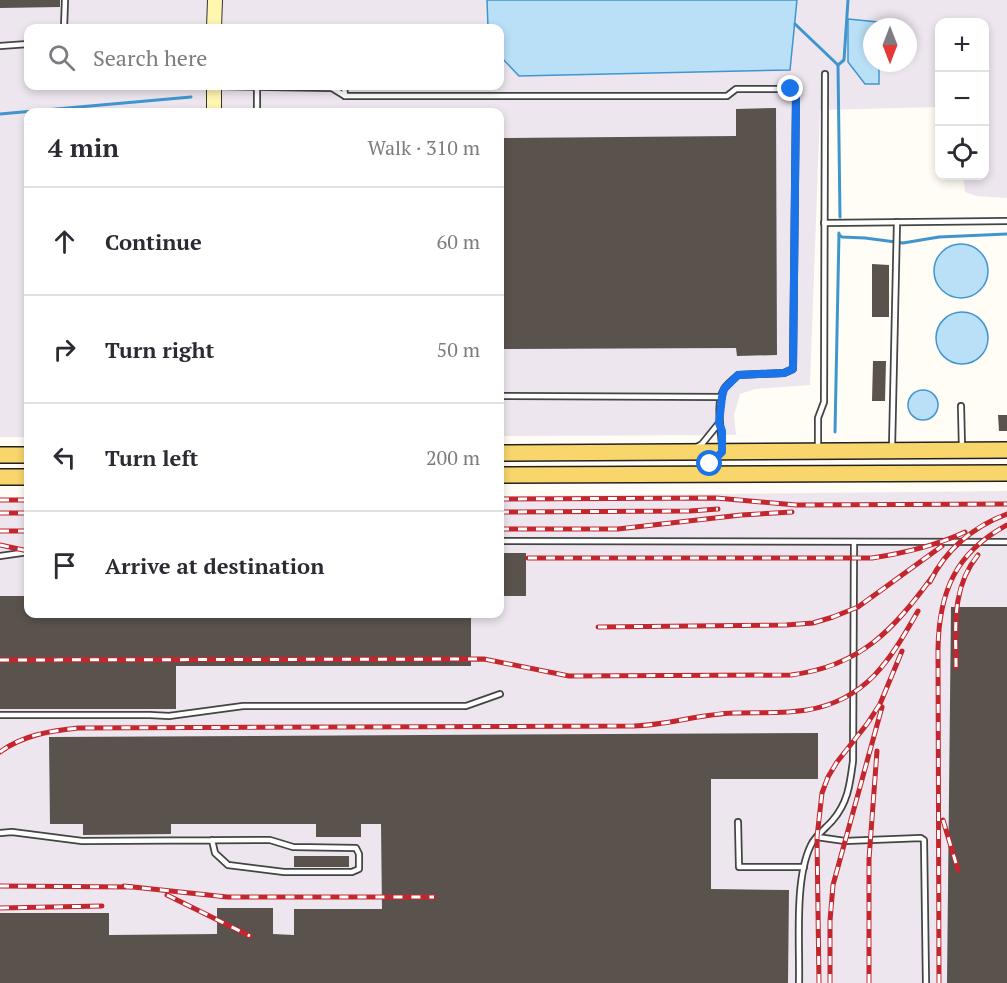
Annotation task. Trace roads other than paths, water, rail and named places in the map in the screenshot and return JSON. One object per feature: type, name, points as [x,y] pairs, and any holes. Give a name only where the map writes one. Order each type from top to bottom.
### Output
[{"type":"main road","points":[[504,453],[1007,450]]},
{"type":"main road","points":[[571,475],[616,466],[700,466],[710,464],[722,452]]},
{"type":"main road","points":[[0,455],[24,455]]},
{"type":"main road","points":[[504,475],[1007,473]]},
{"type":"main road","points":[[0,477],[24,477]]},
{"type":"street","points":[[214,24],[215,0]]},
{"type":"street","points":[[214,90],[214,108]]},
{"type":"lane","points":[[64,0],[64,24]]},
{"type":"lane","points":[[0,46],[24,44]]},
{"type":"lane","points":[[818,451],[818,418],[824,402],[825,74]]},
{"type":"lane","points":[[335,90],[345,96],[727,96],[736,89],[791,89],[796,95],[793,369],[784,373],[738,375],[724,389],[719,423],[722,431],[722,452]]},
{"type":"lane","points":[[257,90],[257,108]]},
{"type":"lane","points":[[344,90],[345,96]]},
{"type":"lane","points":[[824,223],[1007,221]]},
{"type":"lane","points":[[892,451],[897,222]]},
{"type":"lane","points":[[504,396],[722,397]]},
{"type":"lane","points":[[961,406],[962,450]]},
{"type":"lane","points":[[688,452],[702,444],[719,423]]},
{"type":"lane","points":[[504,541],[1007,542]]},
{"type":"lane","points":[[799,983],[801,887],[804,867],[812,842],[843,808],[848,794],[853,761],[854,542]]},
{"type":"lane","points":[[0,556],[24,553]]},
{"type":"lane","points":[[0,715],[169,717],[243,706],[466,706],[500,694]]},
{"type":"lane","points":[[738,822],[739,867],[804,867]]},
{"type":"lane","points":[[0,833],[12,832],[82,841],[212,840],[270,840],[293,847],[356,848],[359,854],[359,869],[352,872],[284,872],[228,865],[215,853],[212,840]]},
{"type":"lane","points":[[817,837],[845,841],[921,838],[924,840],[926,983]]},
{"type":"water","points":[[487,0],[797,0],[790,70],[519,76],[504,60],[504,24],[488,24]]},
{"type":"water","points":[[848,19],[863,20],[863,72],[879,72],[879,84],[865,84],[848,62]]},
{"type":"water","points":[[961,244],[971,246],[980,252],[986,261],[988,271],[986,281],[980,290],[971,296],[961,298],[951,296],[942,290],[936,281],[934,271],[936,261],[942,252],[951,246]]},
{"type":"water","points":[[957,312],[967,312],[981,319],[988,338],[981,357],[967,364],[957,364],[947,360],[940,353],[936,343],[936,333],[940,323],[947,316]]},
{"type":"water","points":[[923,390],[934,394],[938,405],[934,416],[923,420],[912,416],[908,405],[912,394]]},
{"type":"waterway","points":[[838,65],[844,60],[848,0]]},
{"type":"waterway","points":[[795,24],[838,65],[840,217]]},
{"type":"waterway","points":[[67,108],[191,97]]},
{"type":"waterway","points":[[0,114],[24,112]]},
{"type":"waterway","points":[[835,432],[839,233]]},
{"type":"waterway","points":[[839,235],[903,243],[939,237],[1007,234]]},
{"type":"railway","points":[[504,499],[716,498],[796,505],[1007,504]]},
{"type":"railway","points":[[0,500],[24,500]]},
{"type":"railway","points":[[504,512],[718,509]]},
{"type":"railway","points":[[504,529],[618,529],[741,515],[792,512]]},
{"type":"railway","points":[[0,513],[24,513]]},
{"type":"railway","points":[[930,582],[936,570],[962,540],[983,525],[1007,514]]},
{"type":"railway","points":[[939,983],[939,628],[953,576],[974,548],[1007,525]]},
{"type":"railway","points":[[0,531],[24,531]]},
{"type":"railway","points":[[528,558],[872,558],[920,548],[965,532]]},
{"type":"railway","points":[[0,545],[24,550]]},
{"type":"railway","points":[[598,627],[813,623],[858,607],[942,546]]},
{"type":"railway","points":[[956,667],[956,623],[959,594],[969,568],[978,555]]},
{"type":"railway","points":[[0,660],[484,659],[569,676],[791,675],[816,670],[856,654],[889,629],[933,576]]},
{"type":"railway","points":[[0,752],[27,738],[47,732],[78,728],[634,726],[721,714],[807,710],[828,705],[861,687],[886,661],[918,611]]},
{"type":"railway","points":[[819,983],[817,837],[822,793],[837,762],[880,704],[902,651]]},
{"type":"railway","points":[[830,983],[830,921],[833,885],[882,707]]},
{"type":"railway","points":[[869,983],[869,859],[877,751]]},
{"type":"railway","points":[[943,820],[958,870]]},
{"type":"railway","points":[[0,886],[132,887]]},
{"type":"railway","points":[[124,886],[227,897],[434,897]]},
{"type":"railway","points":[[167,895],[250,936]]},
{"type":"railway","points":[[0,908],[102,906]]}]
